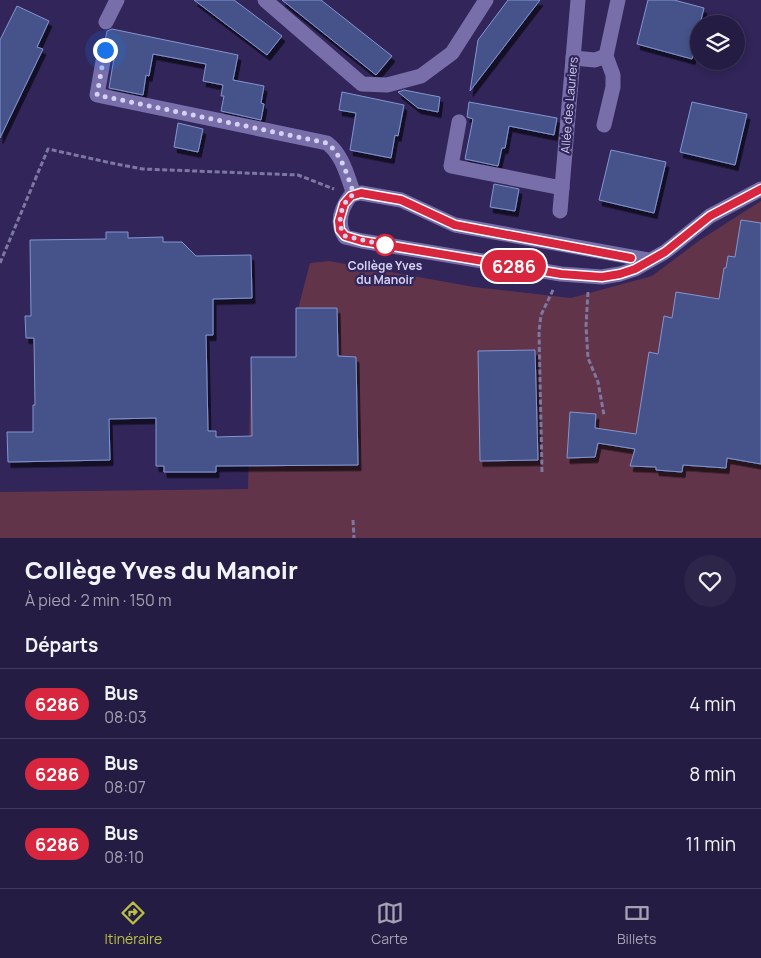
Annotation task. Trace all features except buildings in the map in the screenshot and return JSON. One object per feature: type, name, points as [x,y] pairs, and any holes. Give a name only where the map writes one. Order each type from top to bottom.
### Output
[{"type":"street","points":[[106,22],[117,0]]},
{"type":"street","points":[[265,0],[362,84],[387,85],[421,76],[452,52],[486,0]]},
{"type":"street","name":"Allée des Lauriers","points":[[560,211],[578,0]]},
{"type":"street","points":[[604,125],[613,87],[613,75],[606,56],[618,0]]},
{"type":"street","points":[[105,50],[97,95],[327,143],[333,148],[343,165],[352,195]]},
{"type":"street","points":[[573,58],[595,60],[606,56]]},
{"type":"street","points":[[459,122],[451,166],[562,188]]},
{"type":"street","points":[[648,260],[455,225],[401,200],[361,193],[352,195],[344,204],[339,221],[340,230],[345,236],[371,243],[561,274],[602,277],[635,269],[665,252],[710,216],[761,189]]},
{"type":"path","points":[[0,263],[48,149],[143,169],[298,175],[352,195]]},
{"type":"path","points":[[542,472],[539,331],[542,315],[561,274]]},
{"type":"path","points":[[590,276],[586,326],[588,358],[598,382],[604,414]]},
{"type":"path","points":[[353,520],[354,538]]},
{"type":"shaded area","points":[[761,201],[761,538],[0,538],[0,492],[248,489],[251,357],[296,357],[298,309],[310,263],[329,261],[474,287],[571,298],[652,276],[700,240]]},
{"type":"bus line","name":"6286","points":[[631,258],[455,225],[401,200],[361,193],[354,194],[344,204],[339,221],[340,230],[345,236],[362,241],[561,274],[602,277],[635,269],[648,260],[655,258],[676,244],[710,216],[761,189]]},
{"type":"place","name":"Collège Yves du Manoir","points":[[385,245]]},
{"type":"route","points":[[105,50],[97,95],[327,143],[339,157],[354,194],[344,204],[339,221],[340,230],[345,236],[385,245]]}]
